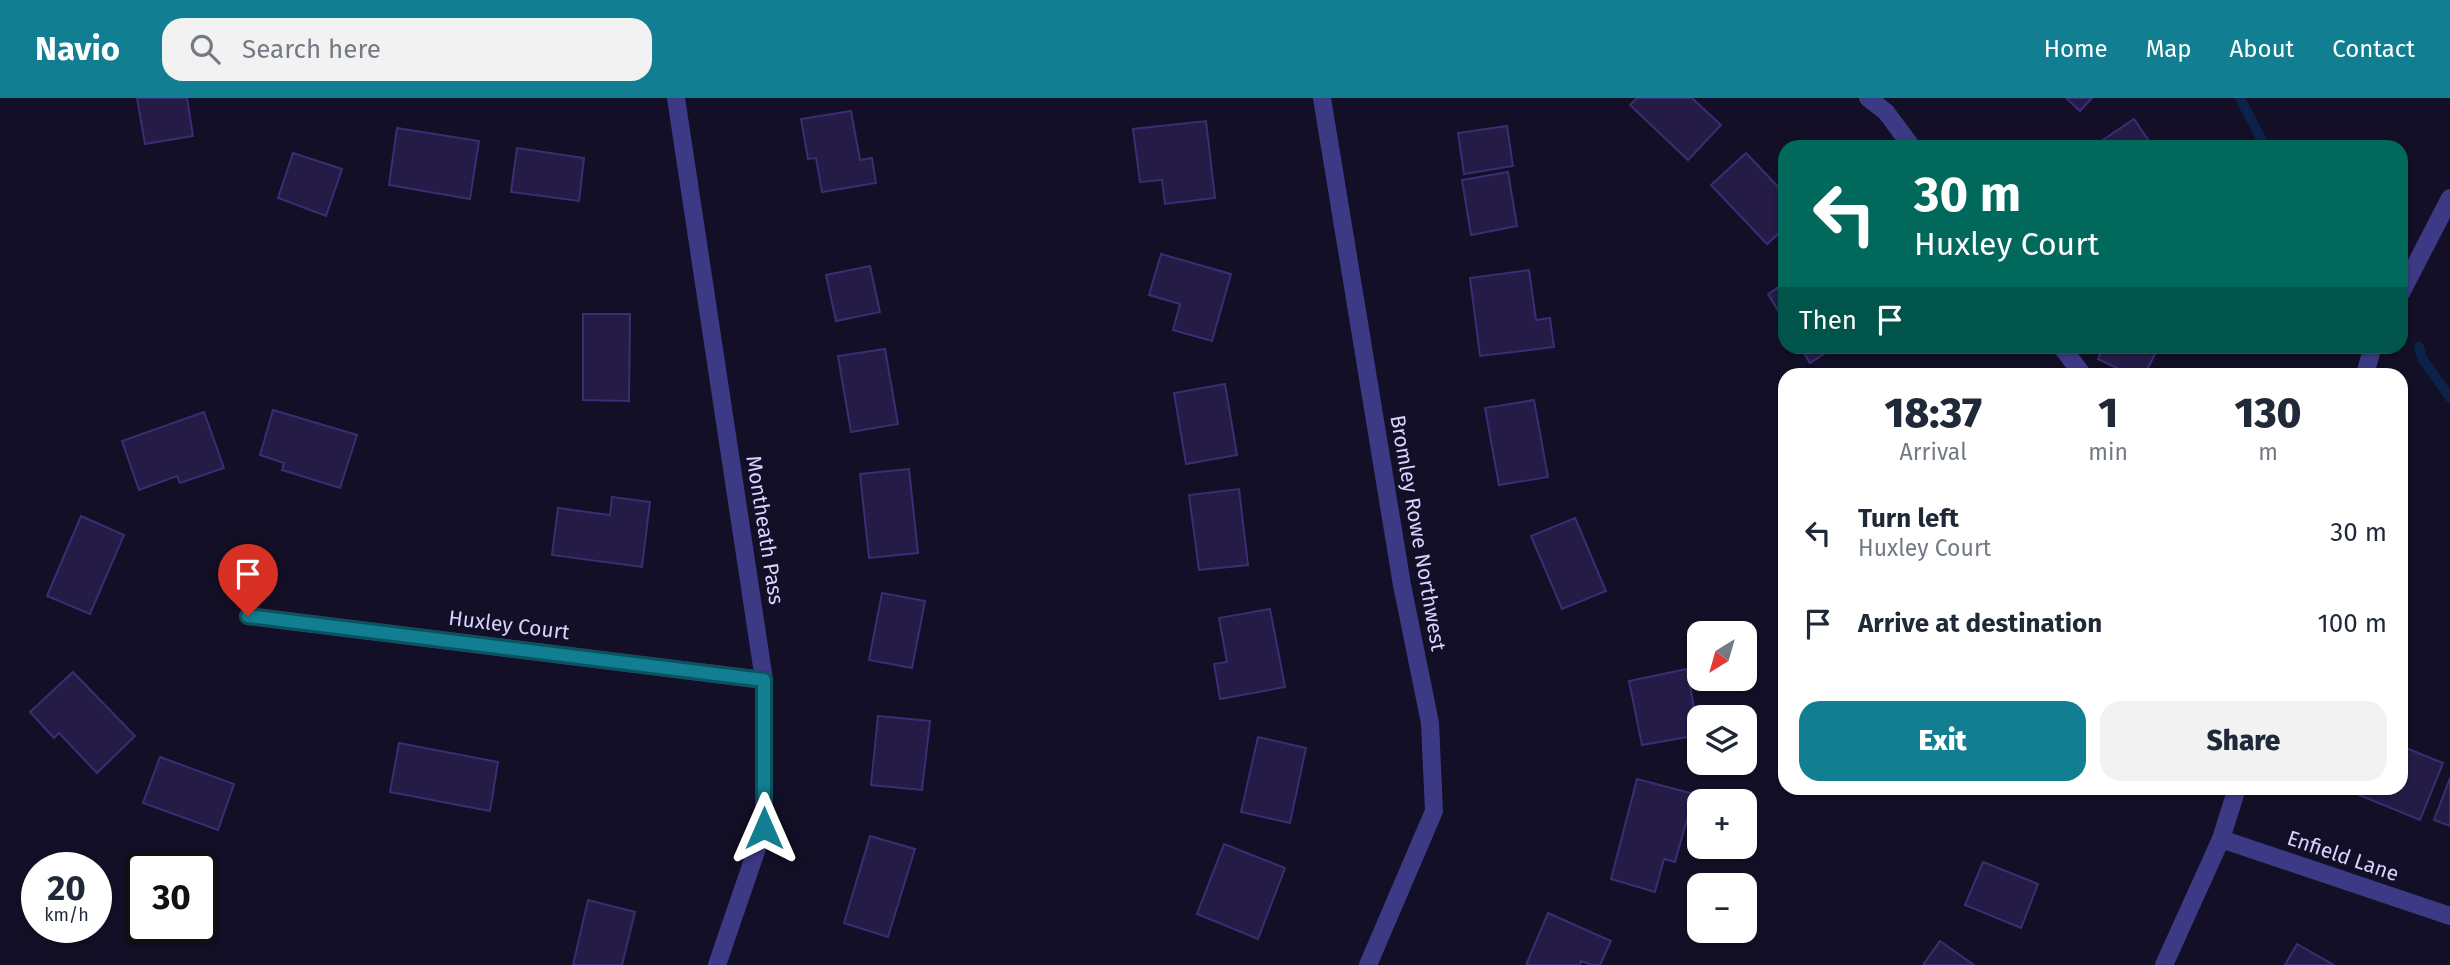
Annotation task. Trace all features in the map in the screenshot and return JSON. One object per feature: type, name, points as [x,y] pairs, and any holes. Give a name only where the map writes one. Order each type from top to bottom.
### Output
[{"type":"street","name":"Montheath Pass","points":[[676,98],[764,680],[764,828],[717,965]]},
{"type":"street","name":"Bromley Rowe Northwest","points":[[1322,98],[1402,585],[1430,736],[1434,811],[1368,965]]},
{"type":"street","points":[[1868,98],[1886,112],[1907,140]]},
{"type":"street","points":[[2408,279],[2450,198]]},
{"type":"street","name":"Huxley Court","points":[[248,616],[764,680]]},
{"type":"street","points":[[2164,965],[2221,839],[2235,795]]},
{"type":"street","name":"Enfield Lane","points":[[2221,839],[2450,916]]},
{"type":"building","points":[[137,98],[187,98],[193,136],[145,144]]},
{"type":"building","points":[[1637,98],[1692,98],[1721,125],[1688,160],[1630,105]]},
{"type":"building","points":[[2066,98],[2092,98],[2080,111]]},
{"type":"building","points":[[851,111],[860,160],[872,158],[876,183],[822,192],[816,158],[808,159],[801,119]]},
{"type":"building","points":[[2134,119],[2148,140],[2103,140]]},
{"type":"building","points":[[1206,121],[1215,198],[1165,204],[1162,180],[1140,182],[1133,129]]},
{"type":"building","points":[[1507,126],[1513,166],[1464,174],[1458,133]]},
{"type":"building","points":[[397,128],[479,141],[470,199],[389,185]]},
{"type":"building","points":[[517,148],[584,158],[579,201],[511,192]]},
{"type":"building","points":[[293,153],[342,169],[326,216],[278,198]]},
{"type":"building","points":[[1746,153],[1778,187],[1778,234],[1767,244],[1711,185]]},
{"type":"building","points":[[1508,172],[1517,226],[1471,235],[1462,180]]},
{"type":"building","points":[[1161,254],[1231,274],[1212,341],[1173,330],[1180,304],[1149,295]]},
{"type":"building","points":[[870,266],[880,312],[836,321],[826,275]]},
{"type":"building","points":[[1529,270],[1536,320],[1550,318],[1554,347],[1480,356],[1470,278]]},
{"type":"building","points":[[1778,288],[1778,310],[1768,294]]},
{"type":"building","points":[[583,314],[630,314],[629,401],[583,400]]},
{"type":"building","points":[[885,349],[898,424],[851,432],[838,356]]},
{"type":"building","points":[[1805,354],[1824,354],[1810,363]]},
{"type":"building","points":[[2100,354],[2155,354],[2148,368],[2117,368],[2098,359]]},
{"type":"building","points":[[1225,384],[1237,455],[1186,464],[1174,393]]},
{"type":"building","points":[[1534,400],[1548,477],[1499,485],[1485,408]]},
{"type":"building","points":[[273,410],[357,435],[340,488],[282,470],[284,463],[260,455]]},
{"type":"building","points":[[204,412],[224,468],[180,483],[177,476],[139,490],[122,441]]},
{"type":"building","points":[[909,469],[918,553],[869,558],[860,474]]},
{"type":"building","points":[[1239,489],[1248,565],[1199,570],[1189,495]]},
{"type":"building","points":[[612,497],[650,502],[642,567],[552,555],[558,508],[610,515]]},
{"type":"building","points":[[81,516],[124,535],[90,614],[47,596]]},
{"type":"building","points":[[1575,518],[1606,591],[1562,609],[1531,536]]},
{"type":"building","points":[[882,593],[925,601],[912,668],[869,660]]},
{"type":"building","points":[[1270,609],[1285,687],[1220,699],[1214,664],[1227,662],[1219,618]]},
{"type":"building","points":[[1687,669],[1687,691],[1691,691],[1694,705],[1687,705],[1687,737],[1642,745],[1629,681]]},
{"type":"building","points":[[73,672],[135,736],[97,773],[59,733],[54,738],[30,712]]},
{"type":"building","points":[[878,716],[930,721],[922,790],[871,785]]},
{"type":"building","points":[[1258,737],[1306,748],[1290,823],[1241,812]]},
{"type":"building","points":[[399,743],[498,762],[490,811],[390,792]]},
{"type":"building","points":[[2408,749],[2443,763],[2420,820],[2359,795],[2408,795]]},
{"type":"building","points":[[160,757],[234,784],[218,830],[143,803]]},
{"type":"building","points":[[2450,778],[2450,826],[2434,820]]},
{"type":"building","points":[[1637,779],[1687,792],[1687,819],[1675,862],[1664,859],[1655,892],[1611,879]]},
{"type":"building","points":[[870,836],[915,849],[888,937],[844,923]]},
{"type":"building","points":[[1224,844],[1285,868],[1258,939],[1197,914]]},
{"type":"building","points":[[1983,862],[2038,884],[2021,928],[1965,905]]},
{"type":"building","points":[[588,900],[635,912],[622,965],[573,965]]},
{"type":"building","points":[[1548,913],[1611,941],[1600,965],[1581,961],[1580,965],[1526,965]]},
{"type":"building","points":[[1940,941],[1974,965],[1923,965]]},
{"type":"building","points":[[2297,944],[2334,965],[2285,965]]},
{"type":"waterway","points":[[2240,98],[2261,140]]},
{"type":"waterway","points":[[2419,347],[2422,358],[2450,398]]},
{"type":"route","points":[[248,616],[764,680],[764,828]]}]
